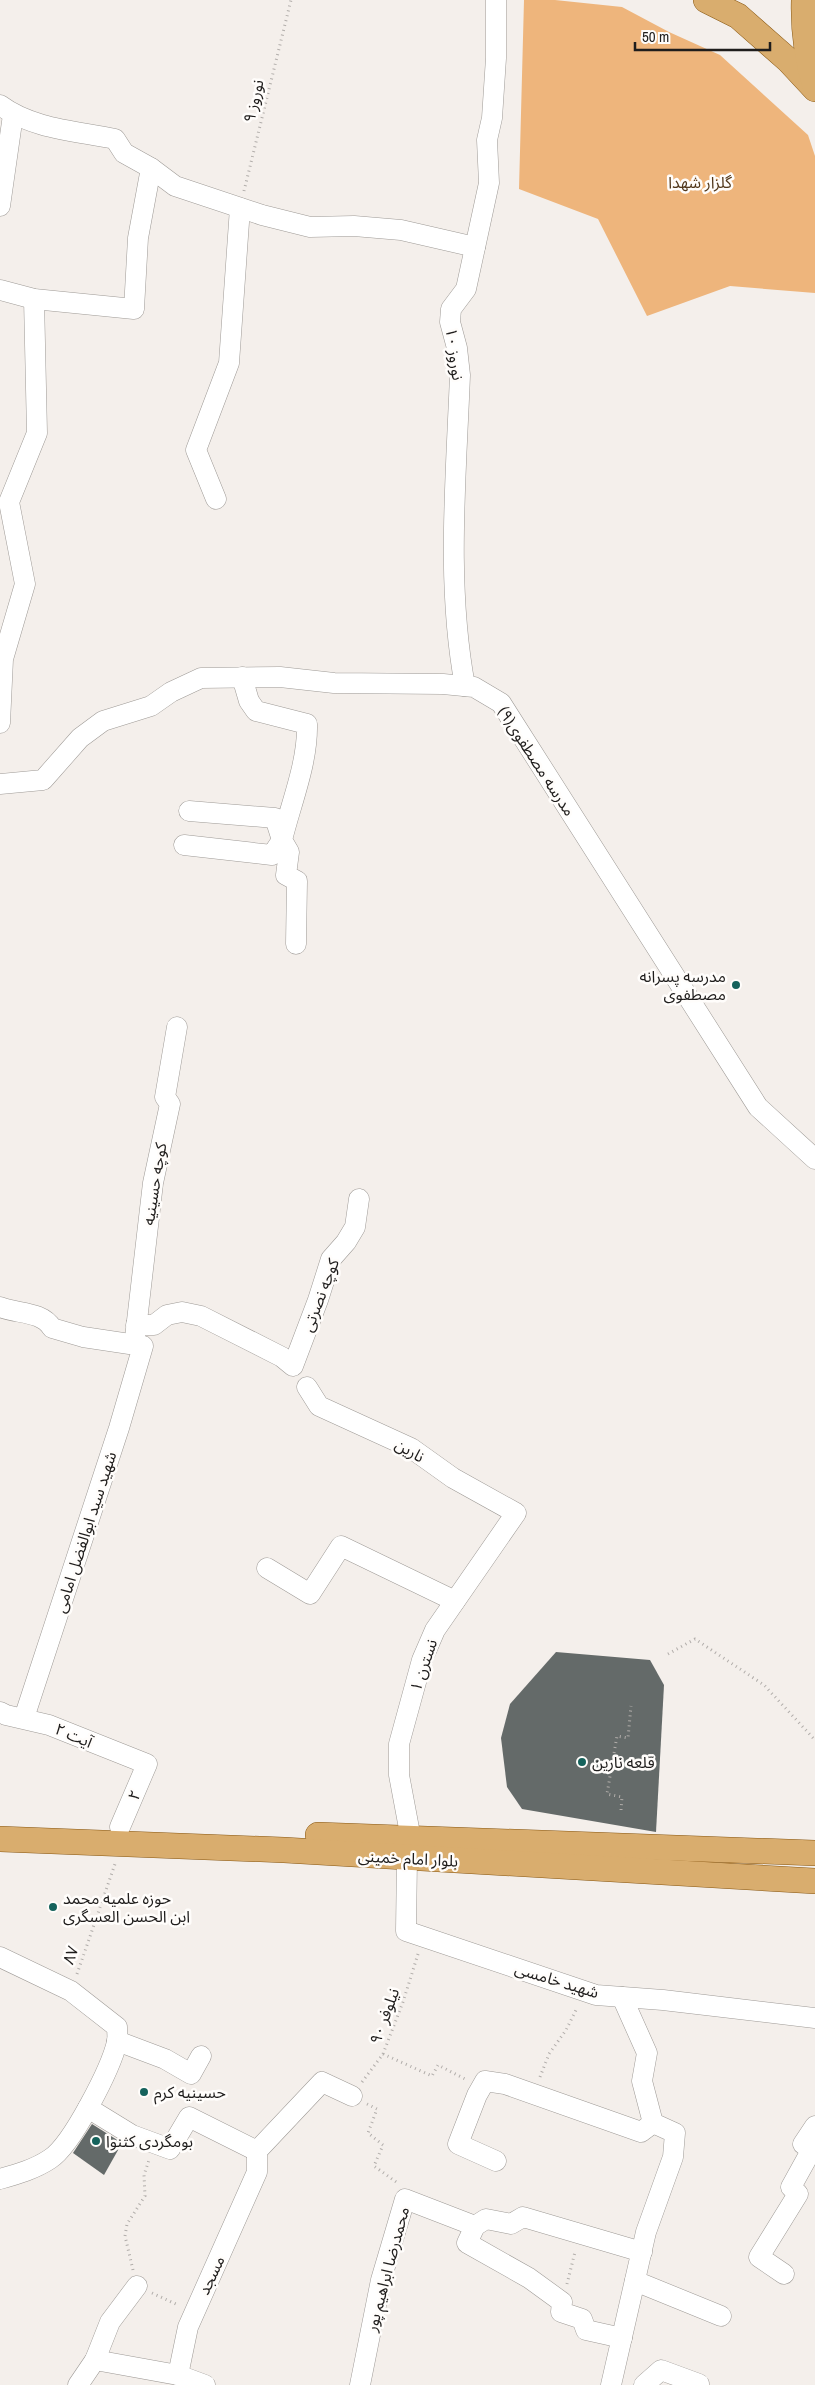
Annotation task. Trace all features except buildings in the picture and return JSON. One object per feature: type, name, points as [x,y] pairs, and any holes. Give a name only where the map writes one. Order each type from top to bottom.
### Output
[{"type":"main road","points":[[706,0],[738,16],[788,60],[815,88]]},
{"type":"main road","points":[[804,0],[803,21],[807,56],[815,88]]},
{"type":"main road","name":"بلوار امام خمینی","points":[[0,1822],[121,1835],[409,1849],[815,1881]]},
{"type":"main road","name":"بلوار امام خمینی","points":[[0,1839],[121,1835]]},
{"type":"main road","name":"بلوار امام خمینی","points":[[409,1849],[815,1853]]},
{"type":"street","name":"نوروز ۱۰","points":[[465,686],[457,643],[454,572],[460,375],[457,348],[450,322],[451,308],[466,289],[489,183],[487,140],[492,118],[496,58],[496,0]]},
{"type":"street","points":[[0,206],[6,110],[36,123],[115,139],[124,153],[151,168],[175,186],[240,208],[310,227],[354,226],[400,230],[475,247]]},
{"type":"street","points":[[0,290],[34,299],[134,310],[138,238],[151,168]]},
{"type":"street","points":[[216,498],[196,450],[229,362],[240,208]]},
{"type":"street","points":[[0,723],[3,659],[25,584],[4,501],[37,433],[34,299]]},
{"type":"street","points":[[184,845],[272,855],[282,840],[302,763],[307,736],[307,724],[256,711],[249,702],[242,677]]},
{"type":"street","name":"مدرسه مصطفوی(۹)","points":[[0,784],[43,780],[80,738],[103,721],[151,706],[171,692],[201,678],[280,677],[334,683],[474,687],[501,703],[758,1107],[815,1159]]},
{"type":"street","points":[[189,811],[275,818],[282,840],[289,852],[286,875],[297,881],[296,944]]},
{"type":"street","name":"کوچه حسینیه","points":[[138,1339],[153,1183],[170,1104],[165,1097],[171,1074],[169,1066],[176,1042],[177,1027]]},
{"type":"street","name":"کوچه نصرتی","points":[[138,1339],[167,1315],[182,1312],[201,1316],[282,1358],[292,1366],[318,1300],[331,1259],[346,1242],[355,1227],[359,1199]]},
{"type":"street","points":[[0,1307],[38,1316],[48,1320],[52,1328],[83,1337],[138,1339]]},
{"type":"street","name":"شهید سید ابوالفضل امامی","points":[[24,1718],[119,1428],[138,1339]]},
{"type":"street","name":"نارین","points":[[307,1387],[319,1406],[411,1448],[453,1478],[516,1513]]},
{"type":"street","name":"نسترن ۱","points":[[409,1849],[399,1775],[399,1744],[422,1660],[435,1630],[516,1513]]},
{"type":"street","points":[[267,1568],[310,1594],[341,1546],[454,1601]]},
{"type":"street","name":"آیت ۲","points":[[0,1712],[49,1725],[147,1764]]},
{"type":"street","name":"۲","points":[[121,1835],[147,1764]]},
{"type":"street","name":"شهید خامسی","points":[[409,1849],[406,1931],[596,1995],[815,2018]]},
{"type":"street","points":[[0,1957],[71,1991],[117,2027],[117,2042],[107,2070],[88,2108],[52,2158],[25,2172],[0,2178]]},
{"type":"street","points":[[622,1997],[647,2053],[642,2081],[653,2123]]},
{"type":"street","points":[[117,2042],[165,2058],[190,2074],[201,2056]]},
{"type":"street","points":[[496,2161],[458,2144],[485,2081],[505,2084],[641,2132],[653,2123]]},
{"type":"street","points":[[88,2108],[132,2135],[170,2149],[189,2117],[258,2151],[322,2082],[352,2096]]},
{"type":"street","points":[[653,2123],[675,2133],[673,2156],[642,2252],[612,2379],[643,2385],[661,2370],[700,2384]]},
{"type":"street","points":[[784,2274],[759,2257],[798,2194],[791,2187],[813,2150],[803,2144],[815,2126]]},
{"type":"street","name":"مسجد","points":[[178,2375],[188,2327],[257,2172],[258,2151]]},
{"type":"street","name":"محمدرضا ابراهیم پور","points":[[360,2385],[381,2280],[405,2199],[475,2226]]},
{"type":"street","points":[[622,2338],[586,2330],[582,2319],[561,2312],[562,2302],[529,2278],[467,2244],[475,2226],[486,2219],[511,2224],[523,2217],[642,2252]]},
{"type":"street","points":[[635,2281],[721,2316]]},
{"type":"street","points":[[78,2385],[95,2360],[110,2322],[136,2286]]},
{"type":"street","points":[[95,2360],[178,2375],[205,2385]]},
{"type":"path","name":"نوروز ۹","points":[[240,208],[291,0]]},
{"type":"path","points":[[668,1654],[695,1639],[764,1685],[815,1740]]},
{"type":"path","points":[[621,1810],[622,1797],[607,1794],[617,1736],[628,1738],[631,1706]]},
{"type":"path","name":"۸۷","points":[[71,1991],[121,1835]]},
{"type":"path","name":"نیلوفر ۹۰","points":[[352,2096],[383,2054],[403,2002],[423,1936]]},
{"type":"path","points":[[534,2094],[549,2054],[566,2030],[585,1991]]},
{"type":"path","points":[[383,2054],[432,2076],[438,2065],[482,2087]]},
{"type":"path","points":[[352,2096],[377,2109],[368,2134],[382,2145],[374,2166],[401,2185],[405,2199]]},
{"type":"path","points":[[155,2143],[144,2175],[145,2196],[127,2224],[124,2236],[136,2286],[194,2312]]},
{"type":"path","points":[[561,2312],[579,2234]]},
{"type":"green space","name":"گلزار شهدا","points":[[524,0],[555,0],[622,7],[669,32],[720,55],[808,135],[815,156],[815,293],[730,286],[647,316],[598,219],[519,189]]},
{"type":"place","name":"مدرسه پسرانه مصطفوی","points":[[736,985]]},
{"type":"place","name":"قلعه نارین","points":[[582,1762]]},
{"type":"place","name":"حوزه علمیه محمد ابن الحسن العسگری","points":[[53,1907]]},
{"type":"place","name":"حسینیه کرم","points":[[144,2092]]},
{"type":"place","name":"بومگردی کثنوا","points":[[96,2141]]}]
